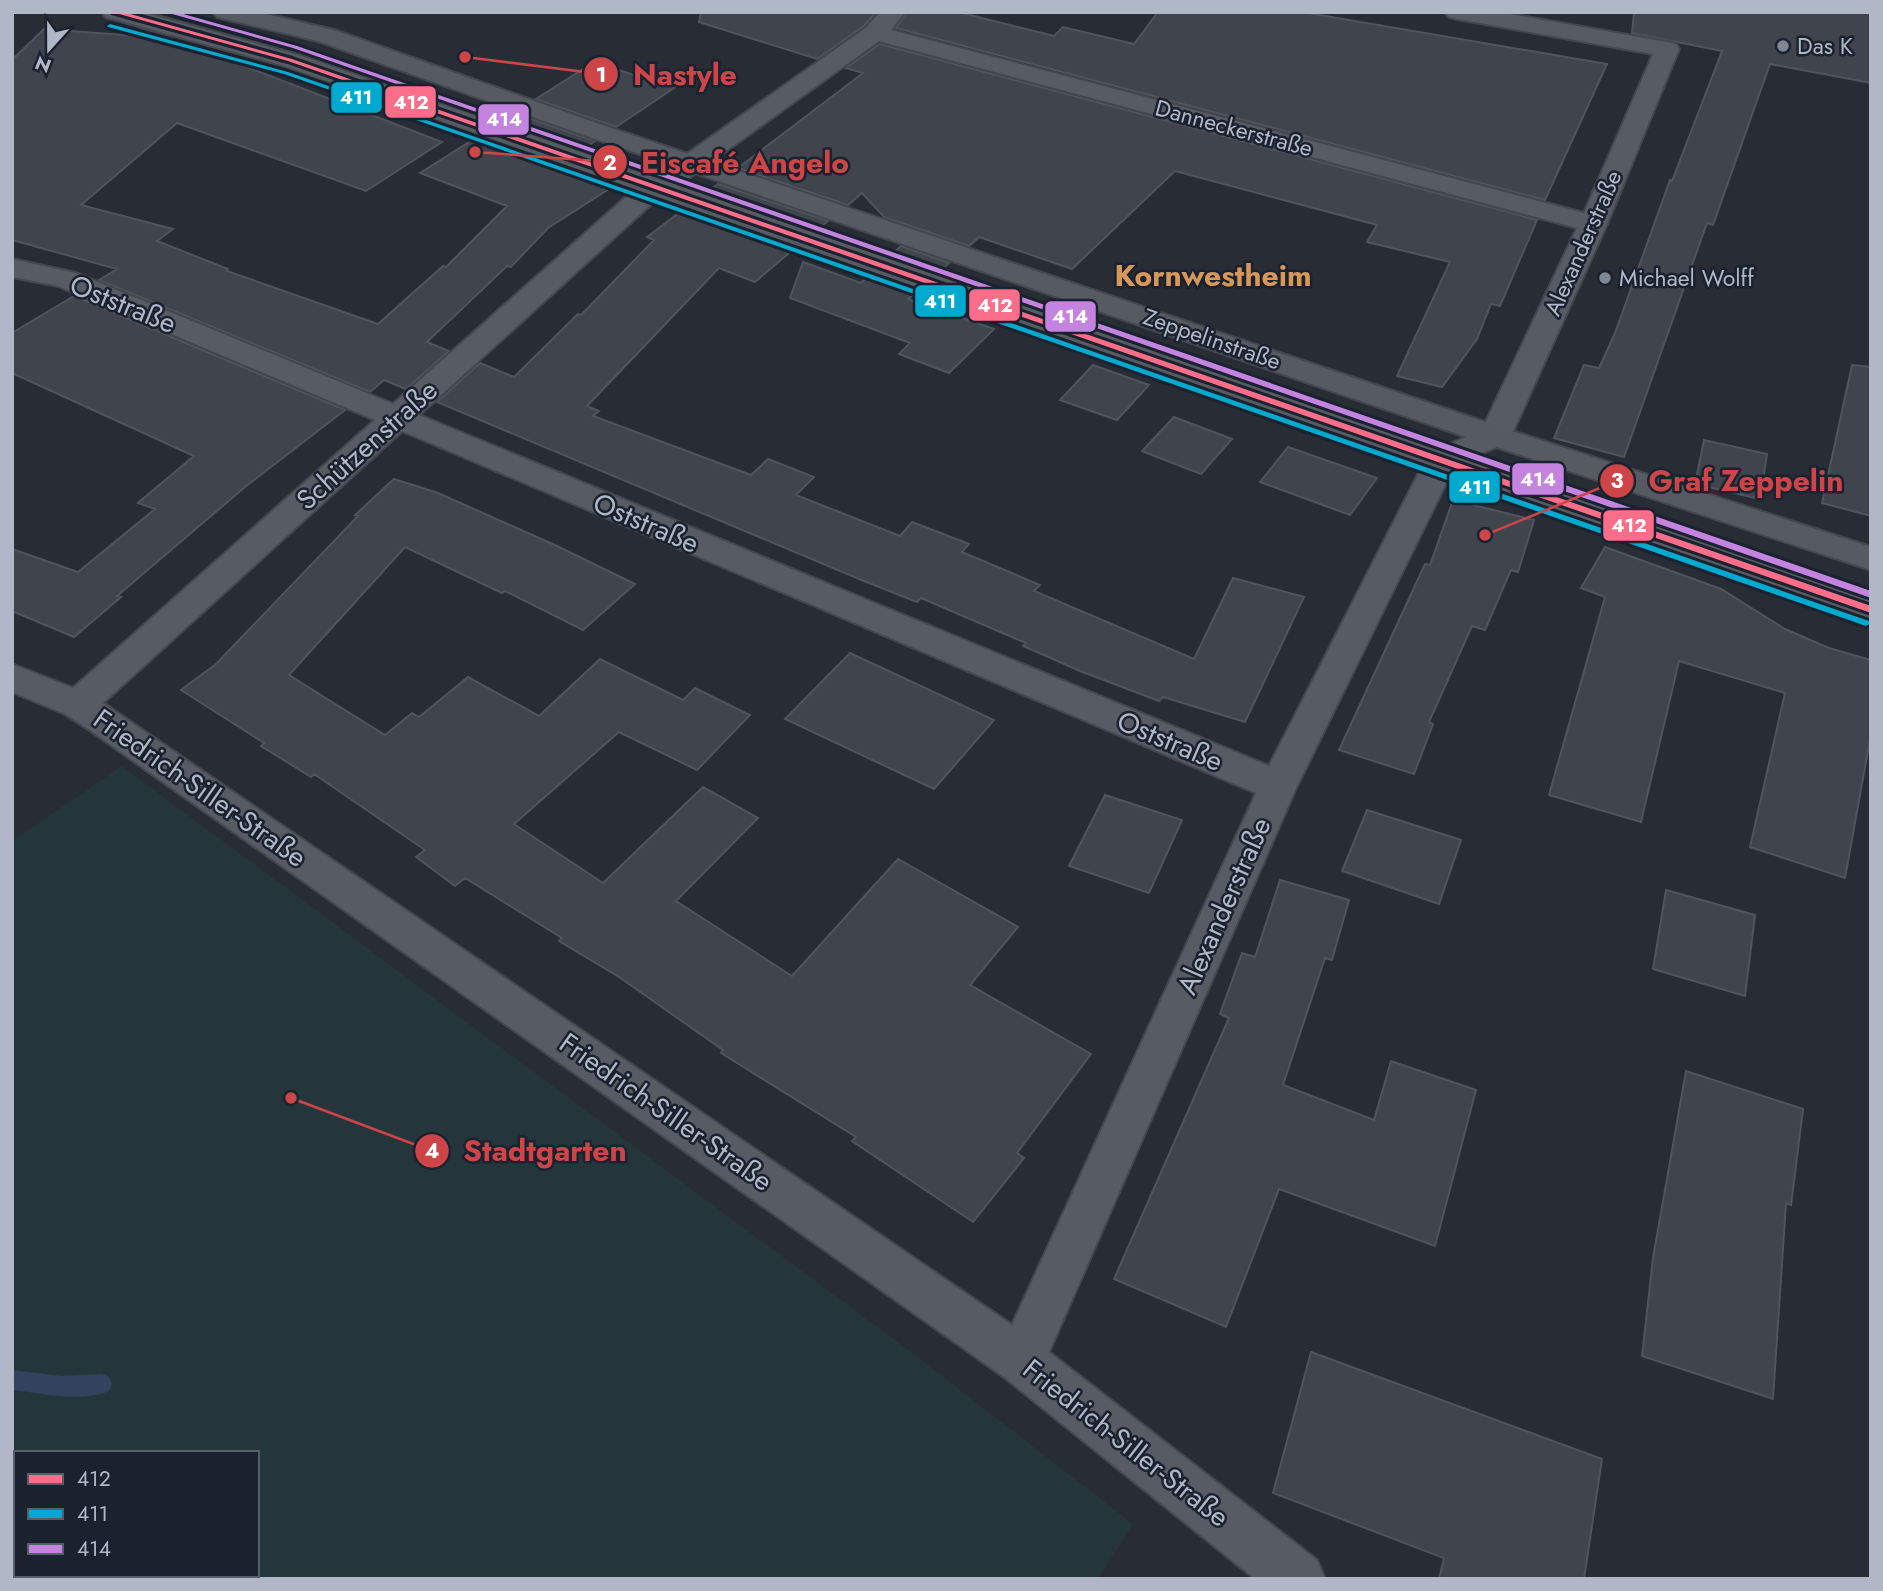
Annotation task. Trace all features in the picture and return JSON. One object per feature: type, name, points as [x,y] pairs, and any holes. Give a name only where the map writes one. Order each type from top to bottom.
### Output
[{"type":"street","name":"Zeppelinstraße","points":[[114,12],[290,60],[1871,610]]},
{"type":"street","name":"Zeppelinstraße","points":[[225,12],[325,35],[1495,436],[1871,559]]},
{"type":"street","points":[[657,187],[875,33],[892,12]]},
{"type":"street","name":"Alexanderstraße","points":[[1457,12],[1667,49],[1593,224],[1495,436]]},
{"type":"street","name":"Danneckerstraße","points":[[875,33],[1593,224]]},
{"type":"street","name":"Schützenstraße","points":[[78,705],[637,202],[657,187]]},
{"type":"street","name":"Oststraße","points":[[12,268],[66,279],[1278,786]]},
{"type":"street","points":[[1442,459],[1495,436]]},
{"type":"street","name":"Alexanderstraße","points":[[1021,1360],[1278,786],[1442,459]]},
{"type":"street","name":"Friedrich-Siller-Straße","points":[[12,677],[78,705],[1021,1360],[1298,1579]]},
{"type":"shaded area","points":[[122,766],[915,1355],[1133,1524],[1098,1579],[12,1579],[12,841]]},
{"type":"building","points":[[701,12],[876,12],[864,26],[817,59],[699,22]]},
{"type":"building","points":[[907,12],[958,12],[1054,36],[1063,27],[1134,44],[1158,12],[1302,12],[1607,64],[1545,200],[896,28]]},
{"type":"building","points":[[1634,12],[1871,12],[1871,83],[1770,64],[1713,225],[1707,223],[1624,457],[1554,438],[1584,365],[1599,368],[1615,333],[1670,180],[1672,181],[1722,51],[1632,33]]},
{"type":"building","points":[[44,29],[138,36],[139,29],[166,36],[442,142],[366,191],[177,123],[81,205],[173,229],[157,241],[228,269],[227,271],[378,324],[443,266],[446,267],[507,206],[420,173],[477,137],[559,165],[554,169],[609,189],[548,228],[511,267],[507,266],[427,342],[449,351],[406,389],[384,380],[370,392],[99,280],[117,269],[12,240],[12,60]]},
{"type":"building","points":[[880,44],[1537,220],[1500,306],[1491,304],[1477,339],[1442,387],[1397,376],[1450,262],[1367,242],[1377,225],[1175,171],[1072,269],[979,237],[969,246],[884,217],[862,193],[848,205],[738,168],[863,73],[846,68]]},
{"type":"building","points":[[594,62],[674,88],[616,127],[536,99]]},
{"type":"building","points":[[514,113],[595,141],[582,150],[501,122]]},
{"type":"building","points":[[718,184],[828,221],[816,231],[706,193]]},
{"type":"building","points":[[684,209],[795,248],[755,282],[719,268],[587,406],[599,411],[593,416],[751,475],[768,459],[814,477],[796,495],[900,536],[912,522],[969,544],[962,552],[1040,585],[1034,591],[1194,659],[1233,578],[1304,597],[1245,722],[1163,697],[1159,701],[1080,671],[1023,646],[1026,643],[921,598],[917,602],[864,581],[437,402],[480,363],[514,377],[578,314],[581,315],[654,240],[647,237]]},
{"type":"building","points":[[901,246],[949,263],[938,273],[890,256]]},
{"type":"building","points":[[803,262],[861,283],[870,274],[917,291],[908,299],[994,329],[949,373],[899,354],[910,343],[790,298]]},
{"type":"building","points":[[74,296],[345,410],[245,487],[117,596],[121,597],[74,637],[12,611],[12,549],[78,572],[155,509],[138,503],[194,456],[12,373],[12,333]]},
{"type":"building","points":[[1093,365],[1149,385],[1117,420],[1060,400]]},
{"type":"building","points":[[1852,365],[1871,367],[1871,516],[1822,503]]},
{"type":"building","points":[[1174,417],[1232,439],[1201,474],[1142,451]]},
{"type":"building","points":[[1704,440],[1767,454],[1760,499],[1695,484]]},
{"type":"building","points":[[1288,447],[1377,478],[1350,515],[1260,482]]},
{"type":"building","points":[[394,479],[438,493],[635,584],[583,630],[505,591],[502,593],[405,547],[289,675],[385,735],[412,713],[419,717],[468,677],[539,716],[600,659],[683,700],[695,688],[750,715],[697,770],[619,732],[514,824],[603,883],[703,787],[758,818],[676,901],[792,976],[898,859],[1018,927],[970,985],[1091,1054],[1017,1153],[1024,1158],[973,1222],[852,1141],[856,1137],[721,1053],[723,1050],[619,977],[559,941],[562,938],[465,878],[455,886],[416,857],[425,850],[314,774],[311,777],[261,746],[264,743],[181,690],[216,664],[358,516],[355,515]]},
{"type":"building","points":[[1453,500],[1534,520],[1518,572],[1511,570],[1485,630],[1472,626],[1429,722],[1433,724],[1414,774],[1339,750],[1425,564],[1430,565]]},
{"type":"building","points":[[1605,547],[1721,589],[1785,629],[1829,648],[1871,660],[1871,734],[1845,878],[1750,847],[1785,693],[1679,661],[1641,822],[1549,795],[1605,597],[1581,588]]},
{"type":"building","points":[[850,653],[994,720],[934,789],[785,719]]},
{"type":"building","points":[[1105,795],[1182,820],[1149,893],[1069,866]]},
{"type":"building","points":[[1367,810],[1461,840],[1439,904],[1342,871]]},
{"type":"building","points":[[1280,880],[1349,900],[1332,960],[1325,958],[1283,1085],[1374,1120],[1391,1061],[1476,1090],[1435,1246],[1279,1189],[1226,1327],[1114,1279],[1229,1018],[1220,1014],[1242,953],[1255,957]]},
{"type":"building","points":[[1666,890],[1755,915],[1745,996],[1653,969]]},
{"type":"building","points":[[1686,1071],[1803,1109],[1791,1205],[1786,1203],[1773,1399],[1642,1356],[1653,1258]]},
{"type":"building","points":[[1311,1352],[1602,1459],[1584,1579],[1439,1579],[1444,1558],[1273,1493]]},
{"type":"waterway","points":[[12,1380],[62,1386],[102,1384]]},
{"type":"transit line","name":"412","points":[[115,12],[290,60],[1871,610]]},
{"type":"transit line","name":"414","points":[[168,12],[295,47],[1871,595]]},
{"type":"transit line","name":"411","points":[[110,26],[286,73],[1866,623]]},
{"type":"place","name":"Das K","points":[[1783,46]]},
{"type":"place","name":"Nastyle","points":[[465,57]]},
{"type":"place","name":"Eiscafé Angelo","points":[[475,152]]},
{"type":"place","name":"Michael Wolff","points":[[1605,278]]},
{"type":"place","name":"Graf Zeppelin","points":[[1485,535]]},
{"type":"place","name":"Stadtgarten","points":[[291,1098]]},
{"type":"district","name":"Kornwestheim","points":[[1213,275]]}]
